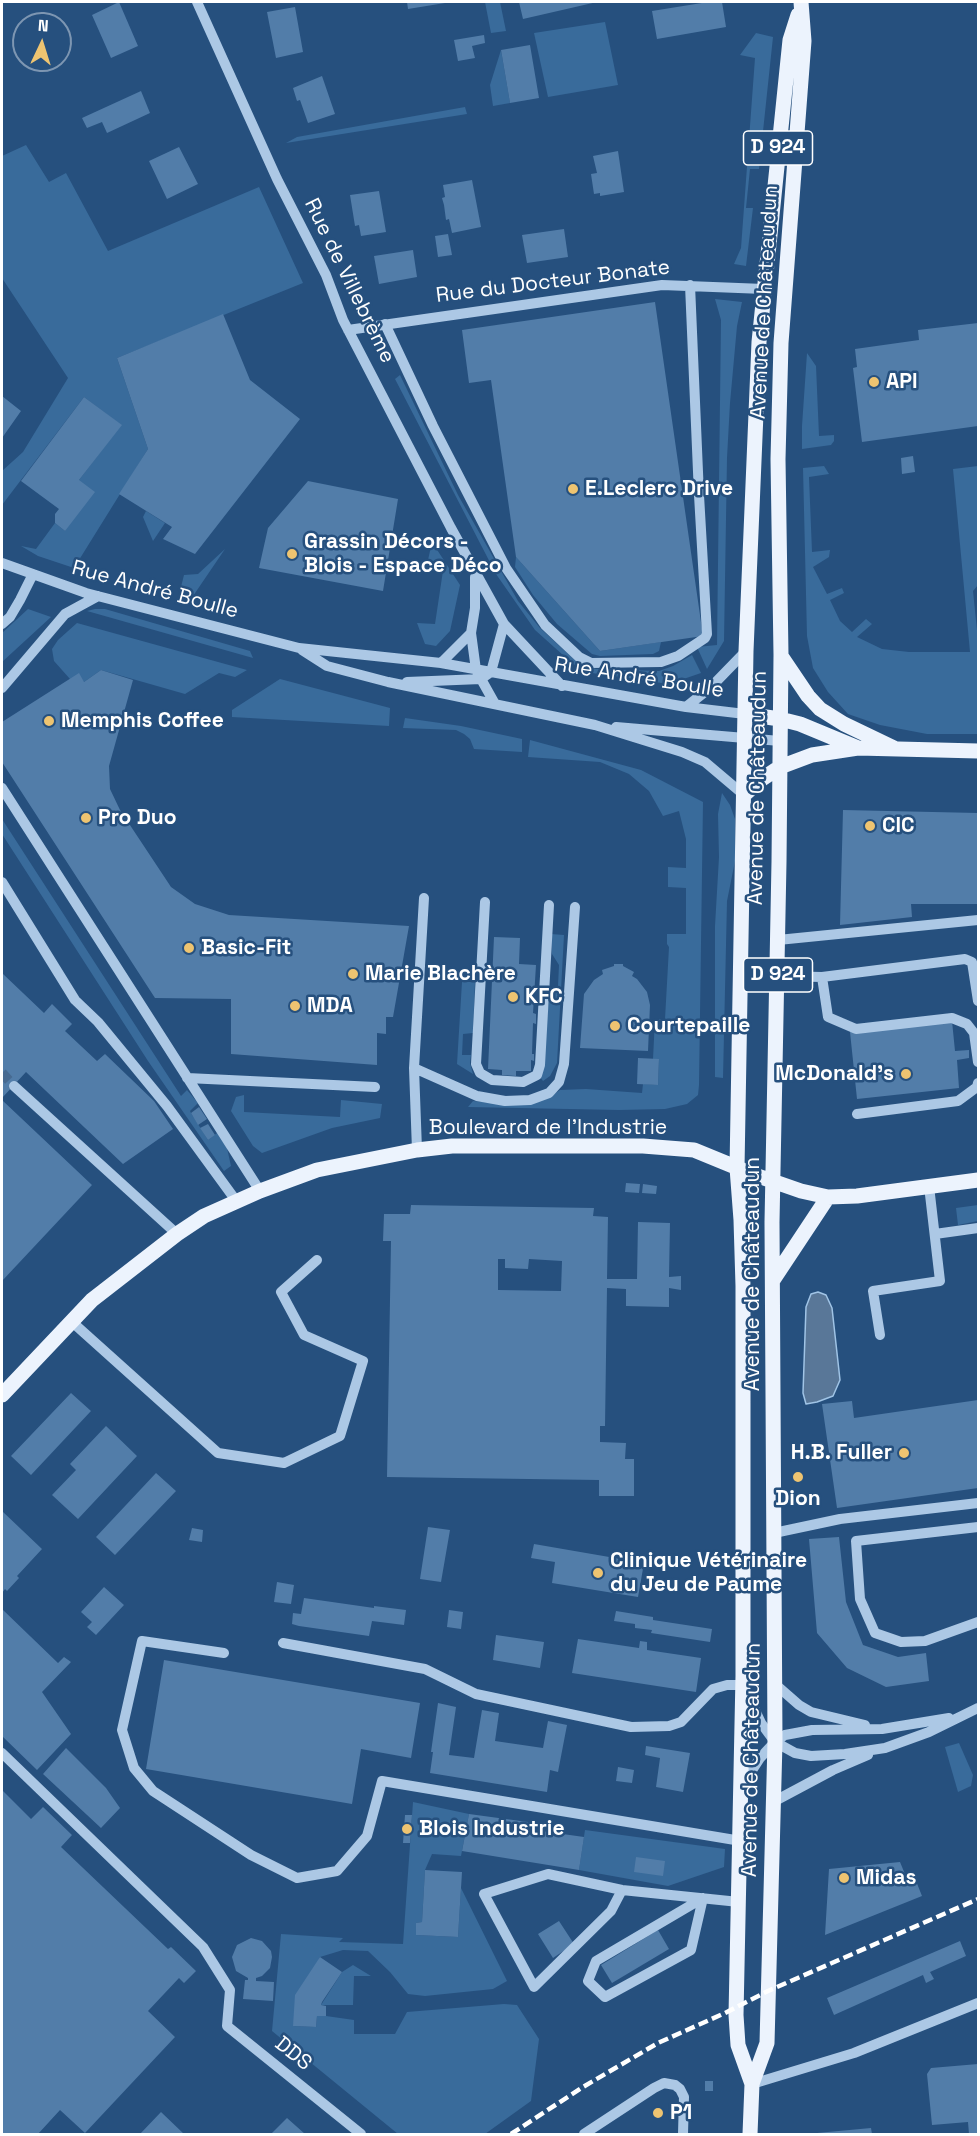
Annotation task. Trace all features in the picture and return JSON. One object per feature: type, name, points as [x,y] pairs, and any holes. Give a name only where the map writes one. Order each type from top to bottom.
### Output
[{"type":"main road","name":"Avenue de Châteaudun","points":[[752,2084],[738,2045],[736,1995],[743,1685],[743,1286],[737,1168],[746,651],[754,416],[764,289],[790,40],[801,5]]},
{"type":"main road","name":"Avenue de Châteaudun","points":[[752,2084],[767,2043],[775,1742],[772,1281],[781,655],[778,459],[779,396],[804,41],[801,5]]},
{"type":"main road","points":[[781,655],[808,696],[820,709],[844,724],[900,751]]},
{"type":"main road","points":[[746,714],[780,719],[810,727],[858,748]]},
{"type":"main road","points":[[744,795],[780,767],[812,755],[858,748],[978,752]]},
{"type":"main road","name":"Boulevard de l'Industrie","points":[[2,1395],[92,1300],[177,1234],[204,1216],[260,1191],[316,1170],[417,1150],[452,1146],[663,1147],[694,1150],[801,1191],[828,1197],[857,1196],[978,1180]]},
{"type":"main road","points":[[772,1281],[828,1197]]},
{"type":"main road","name":"D 924","points":[[750,2134],[752,2084]]},
{"type":"street","name":"Rue de Villebrème","points":[[196,2],[277,179],[326,275],[348,330],[475,573],[504,624],[562,686]]},
{"type":"street","name":"Rue du Docteur Bonate","points":[[348,330],[662,285],[764,289]]},
{"type":"street","points":[[385,324],[433,426],[506,568],[545,625],[579,657],[591,663],[661,662],[678,656],[705,638],[707,634],[690,285]]},
{"type":"street","name":"Rue André Boulle","points":[[2,563],[98,596],[299,648],[441,663],[478,674]]},
{"type":"street","name":"Rue de Villebrème","points":[[475,573],[475,608],[471,633],[478,674]]},
{"type":"street","points":[[2,624],[20,600],[33,574]]},
{"type":"street","points":[[2,688],[65,614],[98,596]]},
{"type":"street","points":[[491,672],[504,624]]},
{"type":"street","points":[[441,663],[471,633]]},
{"type":"street","name":"Rue André Boulle","points":[[299,648],[327,666],[388,682],[595,725],[682,752],[705,762],[744,795]]},
{"type":"street","points":[[686,707],[717,681],[746,651]]},
{"type":"street","name":"Rue André Boulle","points":[[388,682],[491,672],[686,707],[746,714]]},
{"type":"street","points":[[478,674],[495,705]]},
{"type":"street","points":[[595,725],[780,741]]},
{"type":"street","points":[[2,788],[260,1191]]},
{"type":"street","points":[[2,882],[75,1000],[98,1022],[160,1097],[237,1202]]},
{"type":"street","points":[[417,1150],[414,1068],[424,898]]},
{"type":"street","points":[[485,902],[476,1064],[480,1073],[492,1080],[523,1082],[537,1075],[540,1065],[549,905]]},
{"type":"street","points":[[414,1068],[477,1096],[505,1101],[530,1100],[549,1093],[559,1082],[564,1064],[575,907]]},
{"type":"street","points":[[778,940],[978,920]]},
{"type":"street","points":[[778,976],[822,977],[965,959],[972,962],[978,1001]]},
{"type":"street","points":[[822,977],[828,1017],[856,1029],[952,1018],[967,1024],[974,1034],[978,1062]]},
{"type":"street","points":[[187,1078],[375,1087]]},
{"type":"street","points":[[857,1114],[958,1101],[977,1087],[978,1083]]},
{"type":"street","points":[[14,1086],[177,1234]]},
{"type":"street","points":[[880,1335],[873,1291],[940,1281],[929,1186]]},
{"type":"street","points":[[935,1234],[978,1228]]},
{"type":"street","points":[[71,1321],[218,1453],[284,1463],[340,1436],[363,1361],[304,1335],[281,1292],[317,1260]]},
{"type":"street","points":[[774,1533],[840,1520],[978,1503]]},
{"type":"street","points":[[978,1527],[856,1542],[860,1599],[875,1633],[901,1642],[925,1641],[978,1622]]},
{"type":"street","points":[[224,1653],[142,1641],[122,1730],[124,1740],[134,1768],[153,1791],[251,1855],[297,1878],[337,1871],[367,1836],[382,1781],[741,1841]]},
{"type":"street","points":[[283,1643],[425,1669],[476,1694],[631,1727],[669,1726],[681,1722],[712,1689],[727,1685],[743,1685],[761,1723],[775,1742],[795,1753],[810,1756],[885,1748]]},
{"type":"street","points":[[775,1684],[799,1705],[812,1712],[882,1729]]},
{"type":"street","points":[[773,1802],[833,1770],[929,1732],[978,1708]]},
{"type":"street","points":[[742,1795],[754,1766],[784,1735],[795,1732],[882,1729],[958,1717]]},
{"type":"street","name":"DDS","points":[[2,1753],[204,1947],[230,1990],[228,2026],[361,2134]]},
{"type":"street","points":[[622,1890],[611,1911],[534,1987],[484,1894],[548,1874],[622,1890],[739,1902]]},
{"type":"street","points":[[703,1898],[692,1950],[605,1997],[588,1982],[596,1961],[703,1898]]},
{"type":"street","points":[[752,2084],[854,2053],[978,2003]]},
{"type":"street","points":[[584,2134],[664,2083],[675,2085],[684,2097],[683,2134]]},
{"type":"shaded area","points":[[485,2],[500,2],[506,31],[491,33]]},
{"type":"shaded area","points":[[605,22],[618,85],[548,97],[534,33]]},
{"type":"shaded area","points":[[756,33],[773,37],[759,169],[750,169],[746,208],[753,208],[746,266],[734,264],[741,248],[755,58],[740,55]]},
{"type":"shaded area","points":[[501,50],[510,103],[493,106],[490,85]]},
{"type":"shaded area","points":[[465,107],[467,114],[286,143],[297,137]]},
{"type":"shaded area","points":[[26,145],[49,182],[66,173],[108,251],[259,187],[303,283],[117,358],[148,449],[74,568],[38,556],[21,546],[36,549],[55,523],[65,531],[79,480],[121,425],[84,397],[2,505],[2,471],[23,452],[68,378],[2,278],[2,156]]},
{"type":"shaded area","points":[[715,299],[742,302],[737,326],[727,458],[724,641],[707,669],[697,647],[717,645],[721,320]]},
{"type":"shaded area","points":[[807,353],[816,366],[819,436],[834,435],[834,441],[831,445],[802,449],[802,426]]},
{"type":"shaded area","points":[[400,375],[458,495],[518,601],[540,628],[577,662],[596,669],[659,671],[692,655],[701,673],[669,684],[592,673],[573,664],[535,630],[496,574],[395,379]]},
{"type":"shaded area","points":[[824,466],[829,474],[809,477],[812,552],[830,550],[829,557],[813,567],[827,594],[842,588],[844,593],[830,600],[840,621],[852,632],[866,619],[872,624],[857,637],[882,649],[909,652],[970,652],[953,469],[978,466],[978,585],[973,591],[978,640],[978,734],[927,734],[880,725],[848,714],[828,692],[813,668],[807,636],[803,468]]},
{"type":"shaded area","points":[[146,511],[165,523],[153,541],[143,517]]},
{"type":"shaded area","points":[[432,542],[460,585],[450,631],[436,646],[425,644],[417,623],[435,624],[444,564],[428,560]]},
{"type":"shaded area","points":[[225,549],[191,599],[179,595],[184,575],[198,574]]},
{"type":"shaded area","points":[[516,557],[600,651],[661,642],[659,651],[653,654],[600,656],[592,654],[557,624],[533,595],[515,567]]},
{"type":"shaded area","points":[[28,609],[51,617],[2,662],[2,633]]},
{"type":"shaded area","points":[[105,609],[250,651],[253,658],[87,611]]},
{"type":"shaded area","points":[[77,623],[247,670],[235,677],[219,673],[185,694],[101,670],[84,682],[70,679],[54,661],[52,649],[58,640]]},
{"type":"shaded area","points":[[280,679],[390,708],[389,726],[232,717],[232,710]]},
{"type":"shaded area","points":[[405,718],[461,726],[522,739],[522,752],[474,749],[470,739],[456,730],[403,728]]},
{"type":"shaded area","points":[[530,740],[641,770],[703,802],[699,1085],[698,1095],[687,1104],[665,1109],[619,1110],[468,1107],[473,1101],[501,1104],[548,1098],[560,1090],[586,1089],[642,1093],[643,1084],[658,1085],[659,1060],[653,1059],[655,1019],[665,1019],[669,947],[667,934],[686,934],[686,888],[668,887],[668,867],[686,868],[686,839],[679,811],[663,816],[649,791],[629,774],[600,762],[528,757]]},
{"type":"shaded area","points":[[722,793],[735,819],[735,861],[727,901],[723,1078],[715,1077],[715,926],[719,857],[718,814]]},
{"type":"shaded area","points":[[2,819],[181,1096],[187,1090],[198,1103],[190,1111],[208,1140],[217,1133],[227,1148],[231,1166],[224,1171],[148,1061],[2,834]]},
{"type":"shaded area","points":[[551,934],[564,935],[557,1063],[550,1076],[543,1081],[540,1077],[549,999],[558,986],[559,965],[552,954]]},
{"type":"shaded area","points":[[462,982],[475,982],[473,1033],[463,1034],[462,1055],[471,1055],[470,1063],[473,1074],[457,1064]]},
{"type":"shaded area","points":[[244,1095],[244,1112],[340,1117],[341,1100],[382,1104],[380,1118],[332,1128],[262,1153],[253,1146],[231,1111],[236,1097]]},
{"type":"shaded area","points":[[978,1205],[978,1221],[958,1225],[956,1208]]},
{"type":"shaded area","points":[[818,1292],[826,1295],[832,1308],[840,1380],[833,1396],[806,1404],[803,1393],[806,1307],[811,1294]]},
{"type":"shaded area","points":[[959,1743],[973,1775],[971,1786],[958,1792],[945,1747]]},
{"type":"shaded area","points":[[413,1802],[469,1814],[461,1856],[432,1854],[425,1870],[422,1922],[416,1923],[416,1935],[458,1937],[461,1888],[507,1981],[493,1989],[425,1996],[408,1994],[390,1972],[368,1951],[343,1950],[320,1957],[293,2026],[316,2027],[317,2016],[326,2016],[354,2020],[354,2034],[395,2034],[407,2012],[504,2004],[517,2005],[539,2039],[531,2101],[485,2134],[398,2134],[272,2031],[281,1934],[343,1938],[339,1942],[403,1944]]},
{"type":"shaded area","points":[[585,1830],[725,1849],[724,1867],[668,1886],[579,1870]]},
{"type":"shaded area","points":[[353,1965],[371,1976],[354,1976],[353,2005],[321,2005],[342,1972]]},
{"type":"building","points":[[119,2],[138,46],[111,58],[92,15]]},
{"type":"building","points":[[407,2],[445,2],[445,3],[408,9]]},
{"type":"building","points":[[519,2],[597,2],[523,19]]},
{"type":"building","points":[[722,2],[726,27],[657,39],[652,11]]},
{"type":"building","points":[[295,7],[303,52],[276,58],[267,12]]},
{"type":"building","points":[[484,35],[485,43],[472,46],[475,58],[458,61],[454,40]]},
{"type":"building","points":[[530,45],[539,98],[510,103],[501,50]]},
{"type":"building","points":[[322,76],[335,114],[308,123],[293,88]]},
{"type":"building","points":[[141,91],[150,113],[107,133],[102,122],[87,128],[82,118]]},
{"type":"building","points":[[179,147],[198,184],[167,199],[149,161]]},
{"type":"building","points":[[618,151],[624,192],[600,196],[600,193],[594,194],[591,174],[597,173],[593,156]]},
{"type":"building","points":[[472,180],[481,227],[452,233],[449,219],[446,220],[442,198],[445,197],[443,185]]},
{"type":"building","points":[[379,191],[386,232],[361,236],[359,225],[355,226],[350,195]]},
{"type":"building","points":[[564,229],[568,257],[527,263],[522,235]]},
{"type":"building","points":[[448,234],[452,255],[438,257],[435,236]]},
{"type":"building","points":[[413,250],[417,277],[379,284],[374,256]]},
{"type":"building","name":"E.Leclerc Drive","points":[[655,302],[703,636],[600,651],[516,557],[491,380],[469,383],[462,330]]},
{"type":"building","points":[[223,314],[250,380],[300,419],[195,554],[163,539],[172,527],[119,494],[148,449],[117,358]]},
{"type":"building","points":[[978,323],[978,426],[862,442],[853,368],[857,367],[855,349],[919,340],[918,330]]},
{"type":"building","points":[[2,396],[21,411],[2,438]]},
{"type":"building","points":[[84,397],[122,425],[79,480],[95,492],[65,531],[55,523],[55,514],[59,509],[21,481]]},
{"type":"building","points":[[913,456],[915,472],[902,474],[901,458]]},
{"type":"building","points":[[308,481],[398,499],[383,591],[259,568],[268,528]]},
{"type":"building","points":[[101,670],[133,680],[109,766],[110,789],[120,810],[171,887],[195,904],[229,915],[409,926],[393,1017],[386,1017],[386,1034],[377,1033],[377,1065],[231,1054],[231,999],[155,998],[2,762],[2,722],[79,673],[84,682]]},
{"type":"building","points":[[843,810],[978,813],[978,904],[911,904],[912,917],[840,925]]},
{"type":"building","name":"KFC","points":[[494,937],[520,938],[519,964],[536,965],[533,1013],[536,1014],[536,1024],[533,1023],[532,1054],[534,1054],[534,1061],[531,1060],[531,1071],[516,1071],[516,1076],[502,1075],[502,1070],[488,1069]]},
{"type":"building","name":"Courtepaille","points":[[614,964],[623,964],[634,972],[632,976],[647,992],[650,1005],[648,1051],[580,1048],[584,994],[594,980],[603,974],[602,970]]},
{"type":"building","points":[[2,973],[44,1013],[52,1004],[72,1024],[65,1031],[97,1061],[105,1054],[154,1101],[173,1129],[123,1164],[26,1072],[2,1098]]},
{"type":"building","name":"McDonald's","points":[[952,1021],[955,1051],[969,1050],[969,1058],[957,1060],[959,1088],[857,1099],[850,1032]]},
{"type":"building","points":[[638,1058],[659,1059],[658,1085],[637,1084]]},
{"type":"building","points":[[2,1100],[92,1185],[2,1281]]},
{"type":"building","points":[[199,1107],[207,1119],[198,1125],[191,1113]]},
{"type":"building","points":[[208,1124],[215,1135],[208,1140],[200,1128]]},
{"type":"building","points":[[626,1183],[640,1184],[639,1193],[625,1192]]},
{"type":"building","points":[[643,1184],[657,1186],[656,1194],[642,1193]]},
{"type":"building","points":[[411,1205],[594,1208],[593,1216],[608,1217],[607,1279],[637,1279],[638,1222],[670,1223],[669,1277],[681,1276],[681,1290],[669,1288],[669,1307],[626,1306],[626,1289],[607,1288],[605,1426],[600,1426],[600,1442],[626,1443],[625,1459],[634,1459],[634,1496],[599,1496],[599,1480],[387,1477],[391,1241],[383,1241],[384,1214],[410,1214]],"holes":[[[498,1259],[505,1259],[505,1268],[528,1269],[529,1259],[562,1261],[561,1291],[498,1290]]]},
{"type":"building","points":[[71,1393],[91,1411],[31,1475],[11,1456]]},
{"type":"building","name":"H.B. Fuller","points":[[978,1400],[978,1488],[837,1508],[822,1404],[852,1401],[854,1418]]},
{"type":"building","points":[[106,1426],[137,1456],[78,1519],[52,1495],[76,1470],[70,1464]]},
{"type":"building","points":[[156,1473],[176,1491],[115,1555],[96,1537]]},
{"type":"building","points":[[2,1511],[42,1549],[17,1576],[19,1578],[7,1591],[5,1589],[2,1593]]},
{"type":"building","points":[[428,1527],[450,1530],[441,1582],[420,1579]]},
{"type":"building","points":[[192,1528],[203,1530],[202,1542],[189,1540]]},
{"type":"building","points":[[839,1537],[846,1602],[863,1645],[898,1657],[926,1653],[929,1681],[886,1687],[847,1668],[817,1633],[809,1539]]},
{"type":"building","name":"Clinique Vétérinaire du Jeu de Paume","points":[[534,1544],[644,1563],[638,1597],[552,1583],[555,1562],[531,1558]]},
{"type":"building","points":[[277,1582],[294,1585],[291,1604],[274,1602]]},
{"type":"building","points":[[104,1587],[124,1605],[96,1635],[87,1627],[92,1622],[81,1612]]},
{"type":"building","points":[[304,1598],[406,1610],[404,1625],[372,1621],[369,1636],[292,1624],[293,1613],[301,1614]]},
{"type":"building","points":[[2,1609],[58,1663],[64,1657],[71,1662],[42,1692],[71,1734],[37,1770],[2,1736]]},
{"type":"building","points":[[449,1610],[463,1612],[461,1629],[447,1627]]},
{"type":"building","points":[[616,1611],[653,1617],[653,1620],[712,1629],[710,1642],[651,1633],[652,1630],[635,1628],[635,1624],[614,1621]]},
{"type":"building","points":[[496,1635],[544,1642],[540,1668],[493,1660]]},
{"type":"building","points":[[578,1639],[639,1648],[640,1641],[647,1642],[647,1650],[701,1658],[696,1692],[572,1673]]},
{"type":"building","points":[[164,1660],[420,1703],[411,1758],[361,1749],[352,1804],[146,1769]]},
{"type":"building","points":[[438,1703],[456,1707],[449,1755],[474,1758],[482,1710],[499,1713],[495,1741],[543,1748],[548,1721],[567,1725],[558,1772],[550,1770],[547,1792],[430,1773]]},
{"type":"building","points":[[646,1746],[690,1753],[683,1792],[656,1787],[660,1758],[645,1755]]},
{"type":"building","points":[[66,1748],[106,1788],[120,1808],[101,1828],[43,1774]]},
{"type":"building","points":[[618,1767],[634,1770],[632,1783],[616,1781]]},
{"type":"building","points":[[2,1790],[31,1819],[43,1807],[72,1835],[61,1847],[168,1949],[171,1947],[196,1971],[184,1983],[179,1978],[148,2011],[175,2037],[85,2133],[60,2110],[38,2134],[2,2134]]},
{"type":"building","points":[[469,1814],[528,1822],[527,1829],[584,1837],[579,1870],[462,1851]]},
{"type":"building","name":"Blois Industrie","points":[[405,1815],[412,1815],[410,1843],[403,1843]]},
{"type":"building","points":[[636,1857],[665,1861],[663,1876],[634,1872]]},
{"type":"building","points":[[900,1862],[907,1879],[914,1876],[922,1896],[825,1935],[829,1869]]},
{"type":"building","points":[[425,1870],[462,1872],[458,1937],[416,1935],[416,1923],[422,1922]]},
{"type":"building","points":[[559,1921],[574,1944],[553,1958],[538,1934]]},
{"type":"building","points":[[658,1930],[669,1949],[612,1983],[601,1965]]},
{"type":"building","points":[[251,1938],[262,1941],[271,1951],[270,1968],[262,1976],[256,1978],[256,1981],[274,1982],[273,2001],[243,1999],[245,1980],[248,1978],[236,1971],[232,1957],[237,1945]]},
{"type":"building","points":[[960,1941],[966,1956],[930,1972],[934,1979],[926,1983],[923,1975],[834,2015],[827,1998]]},
{"type":"building","points":[[320,1957],[342,1972],[322,2002],[321,2005],[326,2006],[326,2016],[317,2016],[316,2027],[293,2026],[295,1995]]},
{"type":"building","points":[[978,2064],[978,2134],[969,2134],[968,2122],[932,2125],[927,2074],[931,2068]]},
{"type":"building","points":[[705,2081],[713,2081],[713,2091],[705,2091]]},
{"type":"building","points":[[161,2112],[184,2134],[140,2134]]},
{"type":"building","points":[[287,2118],[305,2134],[271,2134]]},
{"type":"building","points":[[871,2128],[872,2134],[817,2134],[817,2133]]},
{"type":"tunnel","points":[[2,1073],[14,1086]]},
{"type":"railway","points":[[511,2134],[583,2087],[658,2043],[768,1991],[978,1899]]},
{"type":"place","name":"API","points":[[874,382]]},
{"type":"place","name":"E.Leclerc Drive","points":[[573,489]]},
{"type":"place","name":"Grassin Décors - Blois - Espace Déco","points":[[292,554]]},
{"type":"place","name":"Memphis Coffee","points":[[49,721]]},
{"type":"place","name":"Pro Duo","points":[[86,818]]},
{"type":"place","name":"CIC","points":[[870,826]]},
{"type":"place","name":"Basic-Fit","points":[[189,948]]},
{"type":"place","name":"Marie Blachère","points":[[353,974]]},
{"type":"place","name":"KFC","points":[[513,997]]},
{"type":"place","name":"MDA","points":[[295,1006]]},
{"type":"place","name":"Courtepaille","points":[[615,1026]]},
{"type":"place","name":"McDonald's","points":[[906,1074]]},
{"type":"place","name":"H.B. Fuller","points":[[904,1453]]},
{"type":"place","name":"Dion","points":[[798,1477]]},
{"type":"place","name":"Clinique Vétérinaire du Jeu de Paume","points":[[598,1573]]},
{"type":"place","name":"Blois Industrie","points":[[407,1829]]},
{"type":"place","name":"Midas","points":[[844,1878]]},
{"type":"place","name":"P1","points":[[658,2113]]}]
